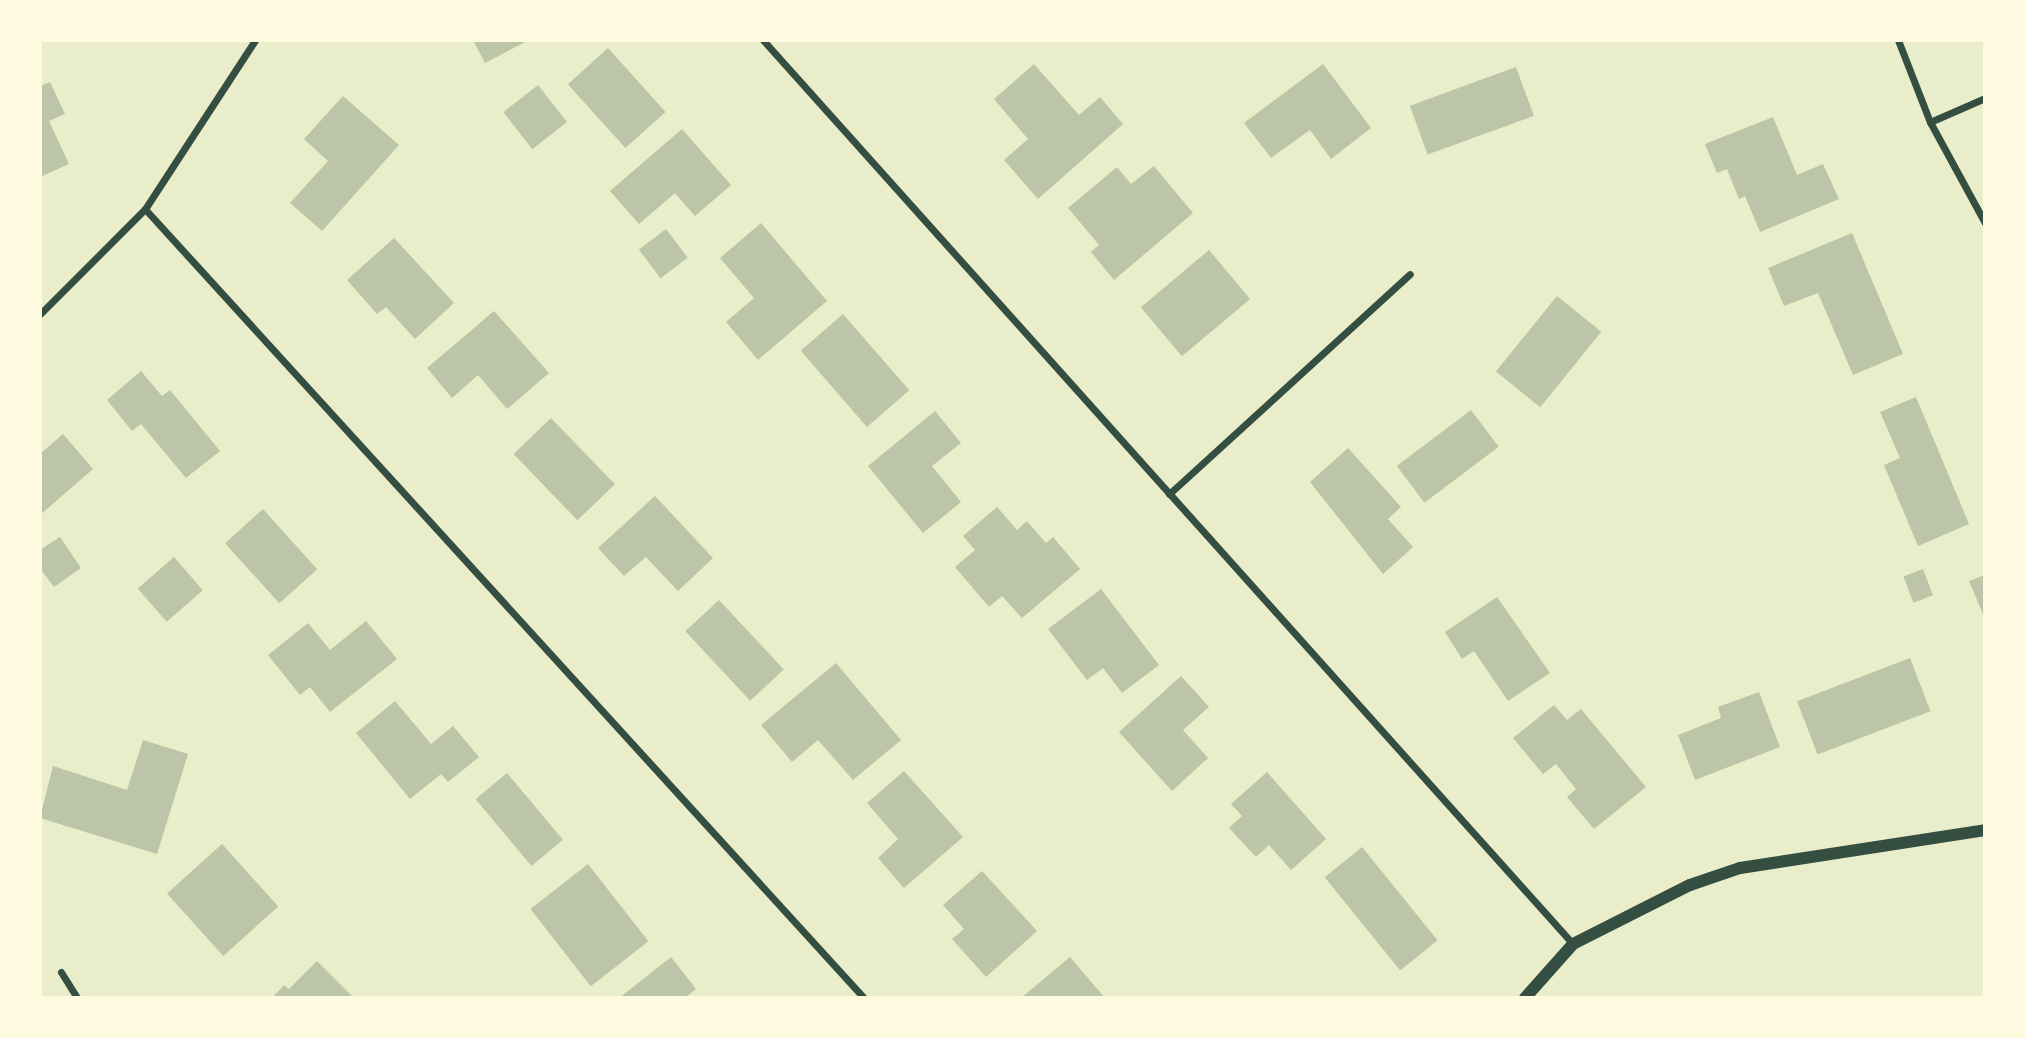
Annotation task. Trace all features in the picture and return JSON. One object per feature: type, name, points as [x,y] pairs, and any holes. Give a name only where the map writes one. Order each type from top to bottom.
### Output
[{"type":"street","points":[[40,314],[145,209],[255,40]]},
{"type":"street","points":[[763,40],[1573,943]]},
{"type":"street","points":[[1898,40],[1930,122],[1985,223]]},
{"type":"street","points":[[1930,122],[1985,98]]},
{"type":"street","points":[[145,209],[864,998]]},
{"type":"street","points":[[1169,494],[1410,274]]},
{"type":"street","points":[[1525,998],[1573,943],[1648,903],[1740,868],[1985,830]]},
{"type":"street","points":[[61,972],[78,998]]},
{"type":"building","points":[[473,40],[529,40],[485,63]]},
{"type":"building","points":[[608,48],[666,112],[625,148],[568,84]]},
{"type":"building","points":[[1034,64],[1079,115],[1100,97],[1123,124],[1038,199],[1004,160],[1028,139],[994,99]]},
{"type":"building","points":[[1323,64],[1371,128],[1331,159],[1310,130],[1271,158],[1244,123]]},
{"type":"building","points":[[1516,67],[1534,116],[1428,155],[1410,106]]},
{"type":"building","points":[[50,82],[65,114],[49,121],[69,164],[40,177],[40,86]]},
{"type":"building","points":[[538,85],[567,122],[532,149],[503,112]]},
{"type":"building","points":[[343,96],[399,145],[322,231],[290,203],[328,161],[304,139]]},
{"type":"building","points":[[1773,117],[1797,175],[1823,164],[1839,199],[1760,232],[1745,196],[1739,199],[1727,169],[1717,173],[1705,144]]},
{"type":"building","points":[[682,129],[731,185],[695,216],[675,193],[639,224],[610,191]]},
{"type":"building","points":[[1154,166],[1193,213],[1114,280],[1091,252],[1099,245],[1068,208],[1117,167],[1131,184]]},
{"type":"building","points":[[761,223],[827,301],[758,360],[726,322],[754,298],[720,258]]},
{"type":"building","points":[[666,229],[688,258],[661,278],[639,249]]},
{"type":"building","points":[[1852,233],[1903,354],[1853,375],[1818,293],[1784,306],[1768,268]]},
{"type":"building","points":[[394,238],[454,303],[415,339],[386,307],[377,314],[347,280]]},
{"type":"building","points":[[1209,250],[1250,299],[1182,356],[1141,307]]},
{"type":"building","points":[[1557,296],[1601,332],[1540,407],[1496,371]]},
{"type":"building","points":[[494,311],[549,373],[507,409],[478,375],[452,398],[427,368]]},
{"type":"building","points":[[843,314],[909,390],[867,427],[801,351]]},
{"type":"building","points":[[141,371],[162,396],[170,390],[220,451],[186,478],[141,424],[132,431],[107,400]]},
{"type":"building","points":[[1916,397],[1969,524],[1918,546],[1884,465],[1900,458],[1880,412]]},
{"type":"building","points":[[1471,410],[1499,447],[1424,503],[1397,466]]},
{"type":"building","points":[[935,411],[961,443],[932,466],[961,502],[923,533],[868,466]]},
{"type":"building","points":[[551,418],[615,484],[578,520],[514,454]]},
{"type":"building","points":[[63,434],[93,469],[40,515],[40,454]]},
{"type":"building","points":[[1348,448],[1401,507],[1388,519],[1413,547],[1383,574],[1310,482]]},
{"type":"building","points":[[655,496],[713,558],[678,591],[646,557],[624,576],[598,548]]},
{"type":"building","points":[[997,507],[1017,530],[1027,521],[1046,543],[1053,537],[1080,569],[1022,618],[1002,596],[989,607],[955,567],[975,550],[963,536]]},
{"type":"building","points":[[263,509],[317,569],[279,603],[225,543]]},
{"type":"building","points":[[60,537],[81,568],[54,587],[40,568],[40,550]]},
{"type":"building","points":[[174,557],[203,590],[167,622],[138,588]]},
{"type":"building","points":[[1923,569],[1933,595],[1913,603],[1903,577]]},
{"type":"building","points":[[1985,575],[1985,619],[1969,581]]},
{"type":"building","points":[[1101,589],[1159,665],[1122,693],[1103,668],[1087,680],[1048,629]]},
{"type":"building","points":[[1497,597],[1550,673],[1508,701],[1474,651],[1462,659],[1445,632]]},
{"type":"building","points":[[719,600],[784,669],[750,701],[685,631]]},
{"type":"building","points":[[366,621],[397,659],[330,712],[310,687],[300,695],[268,655],[308,623],[330,650]]},
{"type":"building","points":[[1910,658],[1930,711],[1817,755],[1797,701]]},
{"type":"building","points":[[836,663],[901,740],[853,780],[818,740],[792,762],[761,725]]},
{"type":"building","points":[[1181,676],[1209,707],[1183,730],[1208,758],[1172,791],[1119,732]]},
{"type":"building","points":[[1759,692],[1780,747],[1695,780],[1678,735],[1721,718],[1718,707]]},
{"type":"building","points":[[395,701],[431,744],[453,726],[479,757],[448,782],[441,774],[410,799],[356,733]]},
{"type":"building","points":[[1554,705],[1567,720],[1581,709],[1646,787],[1594,829],[1567,797],[1576,789],[1556,764],[1543,774],[1513,738]]},
{"type":"building","points":[[143,740],[188,754],[157,854],[40,818],[53,766],[127,790]]},
{"type":"building","points":[[904,771],[963,837],[904,888],[878,858],[898,839],[867,803]]},
{"type":"building","points":[[1267,772],[1326,839],[1291,870],[1269,845],[1256,857],[1229,828],[1242,816],[1231,804]]},
{"type":"building","points":[[507,773],[563,840],[532,866],[476,799]]},
{"type":"building","points":[[222,844],[278,906],[223,956],[167,894]]},
{"type":"building","points":[[1362,847],[1438,940],[1400,970],[1325,877]]},
{"type":"building","points":[[588,864],[648,941],[591,986],[530,909]]},
{"type":"building","points":[[982,871],[1037,931],[986,977],[952,939],[964,929],[943,905]]},
{"type":"building","points":[[671,957],[696,989],[685,998],[619,998]]},
{"type":"building","points":[[1070,957],[1105,998],[1021,998]]},
{"type":"building","points":[[317,961],[354,998],[272,998],[284,985],[289,989]]}]
